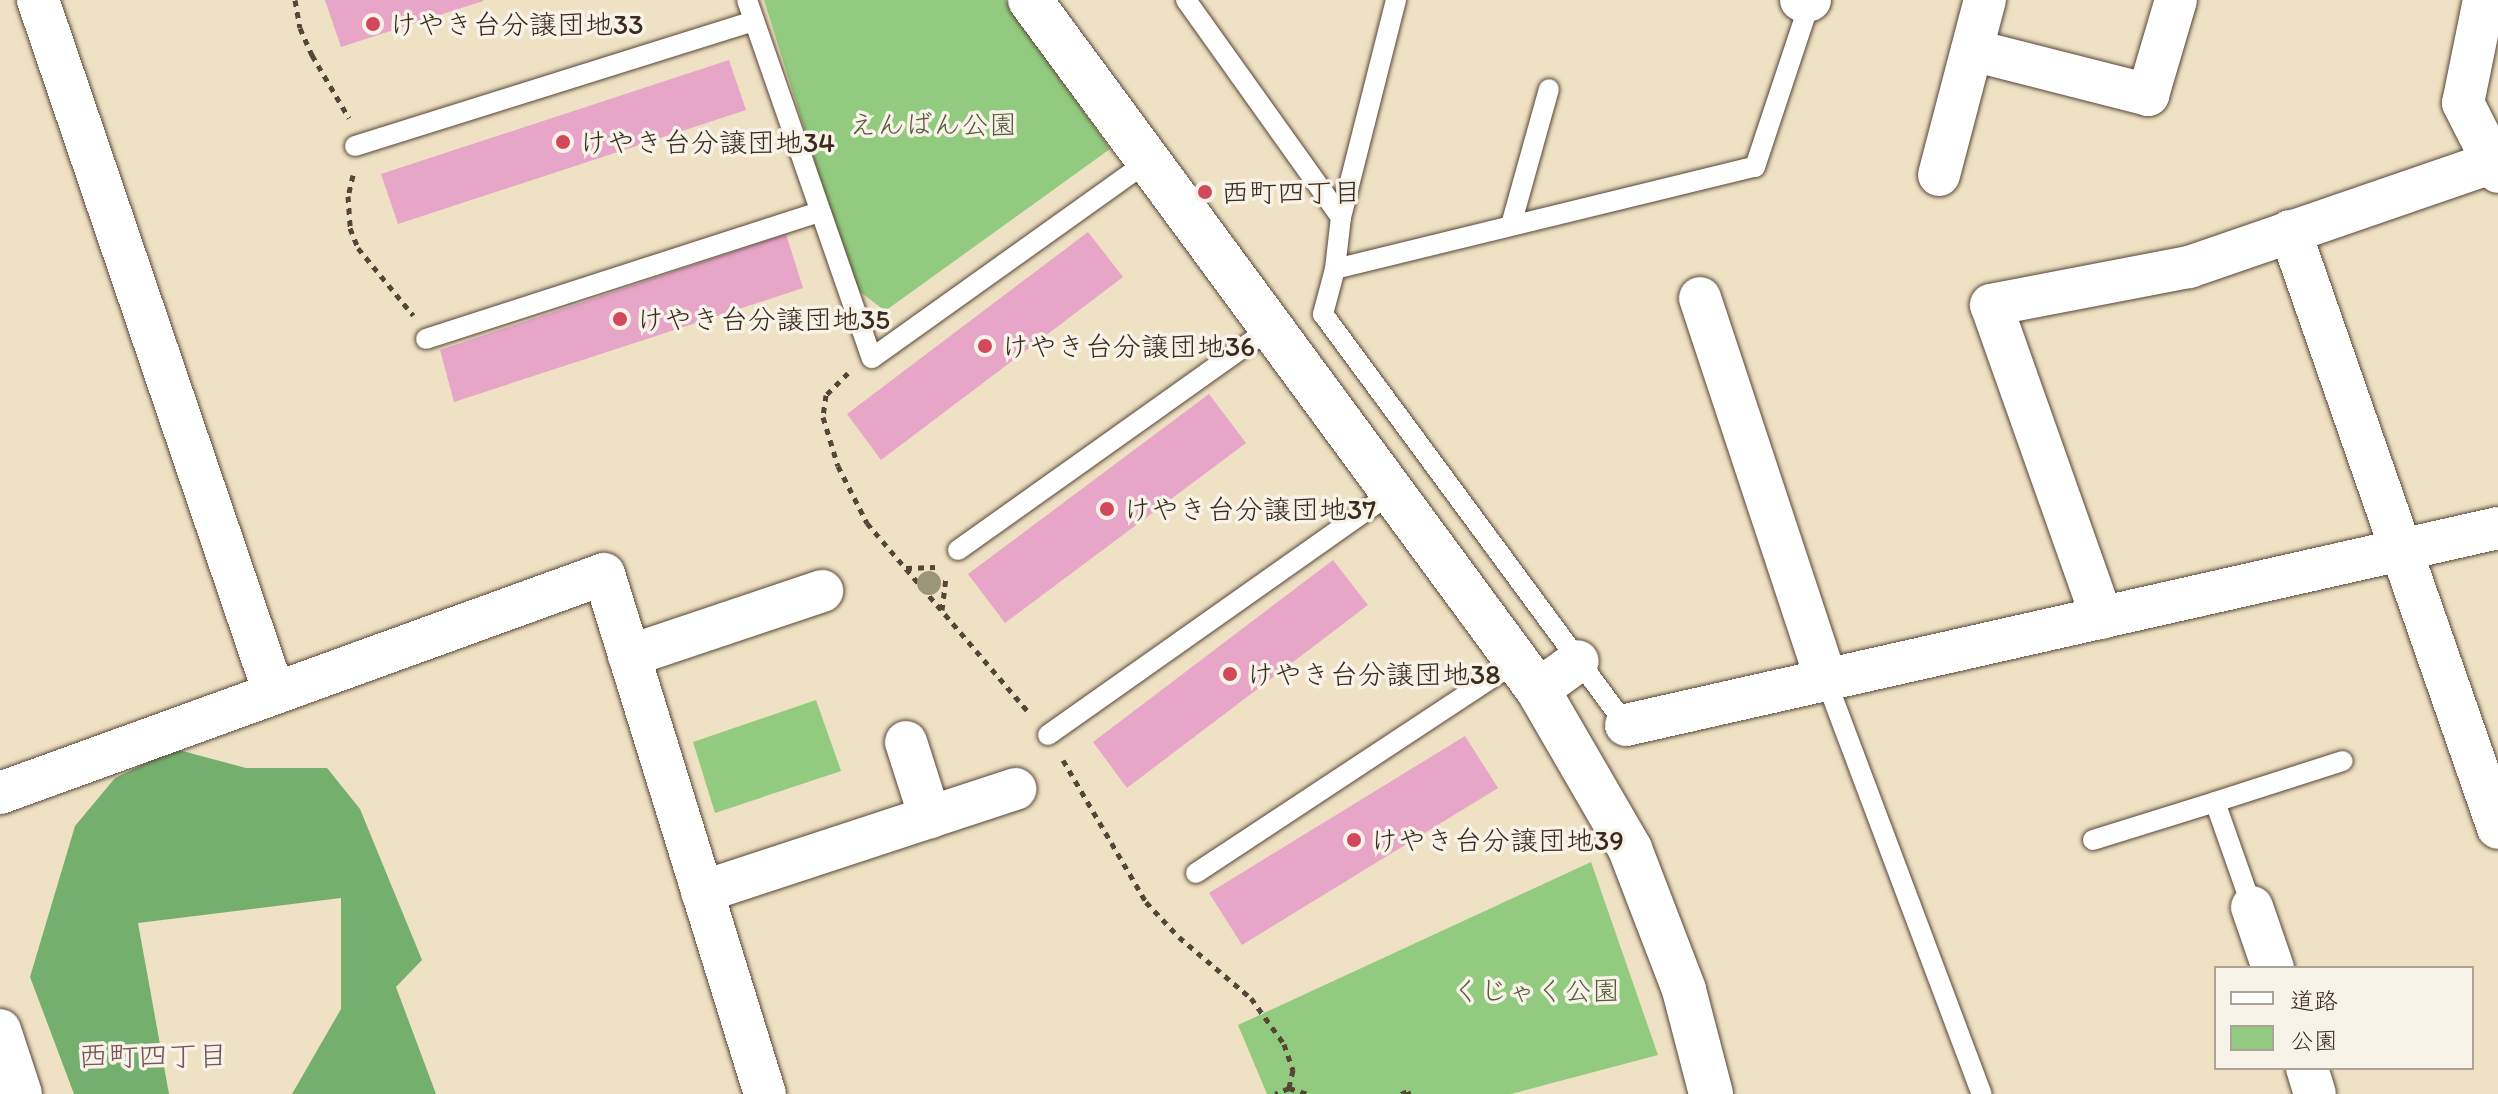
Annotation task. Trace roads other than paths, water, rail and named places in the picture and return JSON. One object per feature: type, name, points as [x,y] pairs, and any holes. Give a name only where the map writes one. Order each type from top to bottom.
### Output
[{"type":"street","points":[[38,0],[274,693]]},
{"type":"street","points":[[1030,0],[1528,676],[1630,849],[1684,990],[1711,1094]]},
{"type":"street","points":[[1939,175],[1985,0]]},
{"type":"street","points":[[1972,50],[2148,95],[2176,0]]},
{"type":"street","points":[[2102,618],[1991,305],[2189,267],[2290,231],[2496,167],[2463,103],[2484,0]]},
{"type":"street","points":[[2290,231],[2498,828]]},
{"type":"street","points":[[1700,298],[1826,680]]},
{"type":"street","points":[[1626,725],[2498,528]]},
{"type":"street","points":[[0,793],[604,574],[765,1094]]},
{"type":"street","points":[[629,656],[822,591]]},
{"type":"street","points":[[1528,676],[1578,661]]},
{"type":"street","points":[[906,742],[930,817]]},
{"type":"street","points":[[702,892],[1015,789]]},
{"type":"street","points":[[2252,907],[2272,966]]},
{"type":"street","points":[[0,1030],[21,1094]]},
{"type":"street","points":[[2308,1070],[2315,1094]]},
{"type":"lane","points":[[747,0],[872,358],[1148,161]]},
{"type":"lane","points":[[1186,0],[1341,217]]},
{"type":"lane","points":[[1396,0],[1341,217],[1335,269],[1323,314],[1626,725]]},
{"type":"lane","points":[[1335,269],[1755,167],[1807,1]]},
{"type":"lane","points":[[355,146],[754,21]]},
{"type":"lane","points":[[1511,225],[1549,89]]},
{"type":"lane","points":[[426,339],[819,212]]},
{"type":"lane","points":[[953,557],[1270,328]]},
{"type":"lane","points":[[1048,735],[1393,492]]},
{"type":"lane","points":[[1196,873],[1528,676]]},
{"type":"lane","points":[[1826,680],[1982,1094]]},
{"type":"lane","points":[[2093,840],[2343,761]]},
{"type":"lane","points":[[2215,802],[2252,907]]},
{"type":"place","name":"けやき台分譲団地33","points":[[373,24]]},
{"type":"place","name":"けやき台分譲団地34","points":[[563,142]]},
{"type":"place","name":"西町四丁目","points":[[1205,192]]},
{"type":"place","name":"けやき台分譲団地35","points":[[620,319]]},
{"type":"place","name":"けやき台分譲団地36","points":[[985,346]]},
{"type":"place","name":"けやき台分譲団地37","points":[[1107,509]]},
{"type":"place","name":"けやき台分譲団地38","points":[[1230,674]]},
{"type":"place","name":"けやき台分譲団地39","points":[[1354,840]]},
{"type":"district","name":"西町四丁目","points":[[153,1056]]},
{"type":"park label","name":"えんばん公園","points":[[933,124]]},
{"type":"park label","name":"くじゃく公園","points":[[1536,990]]}]
